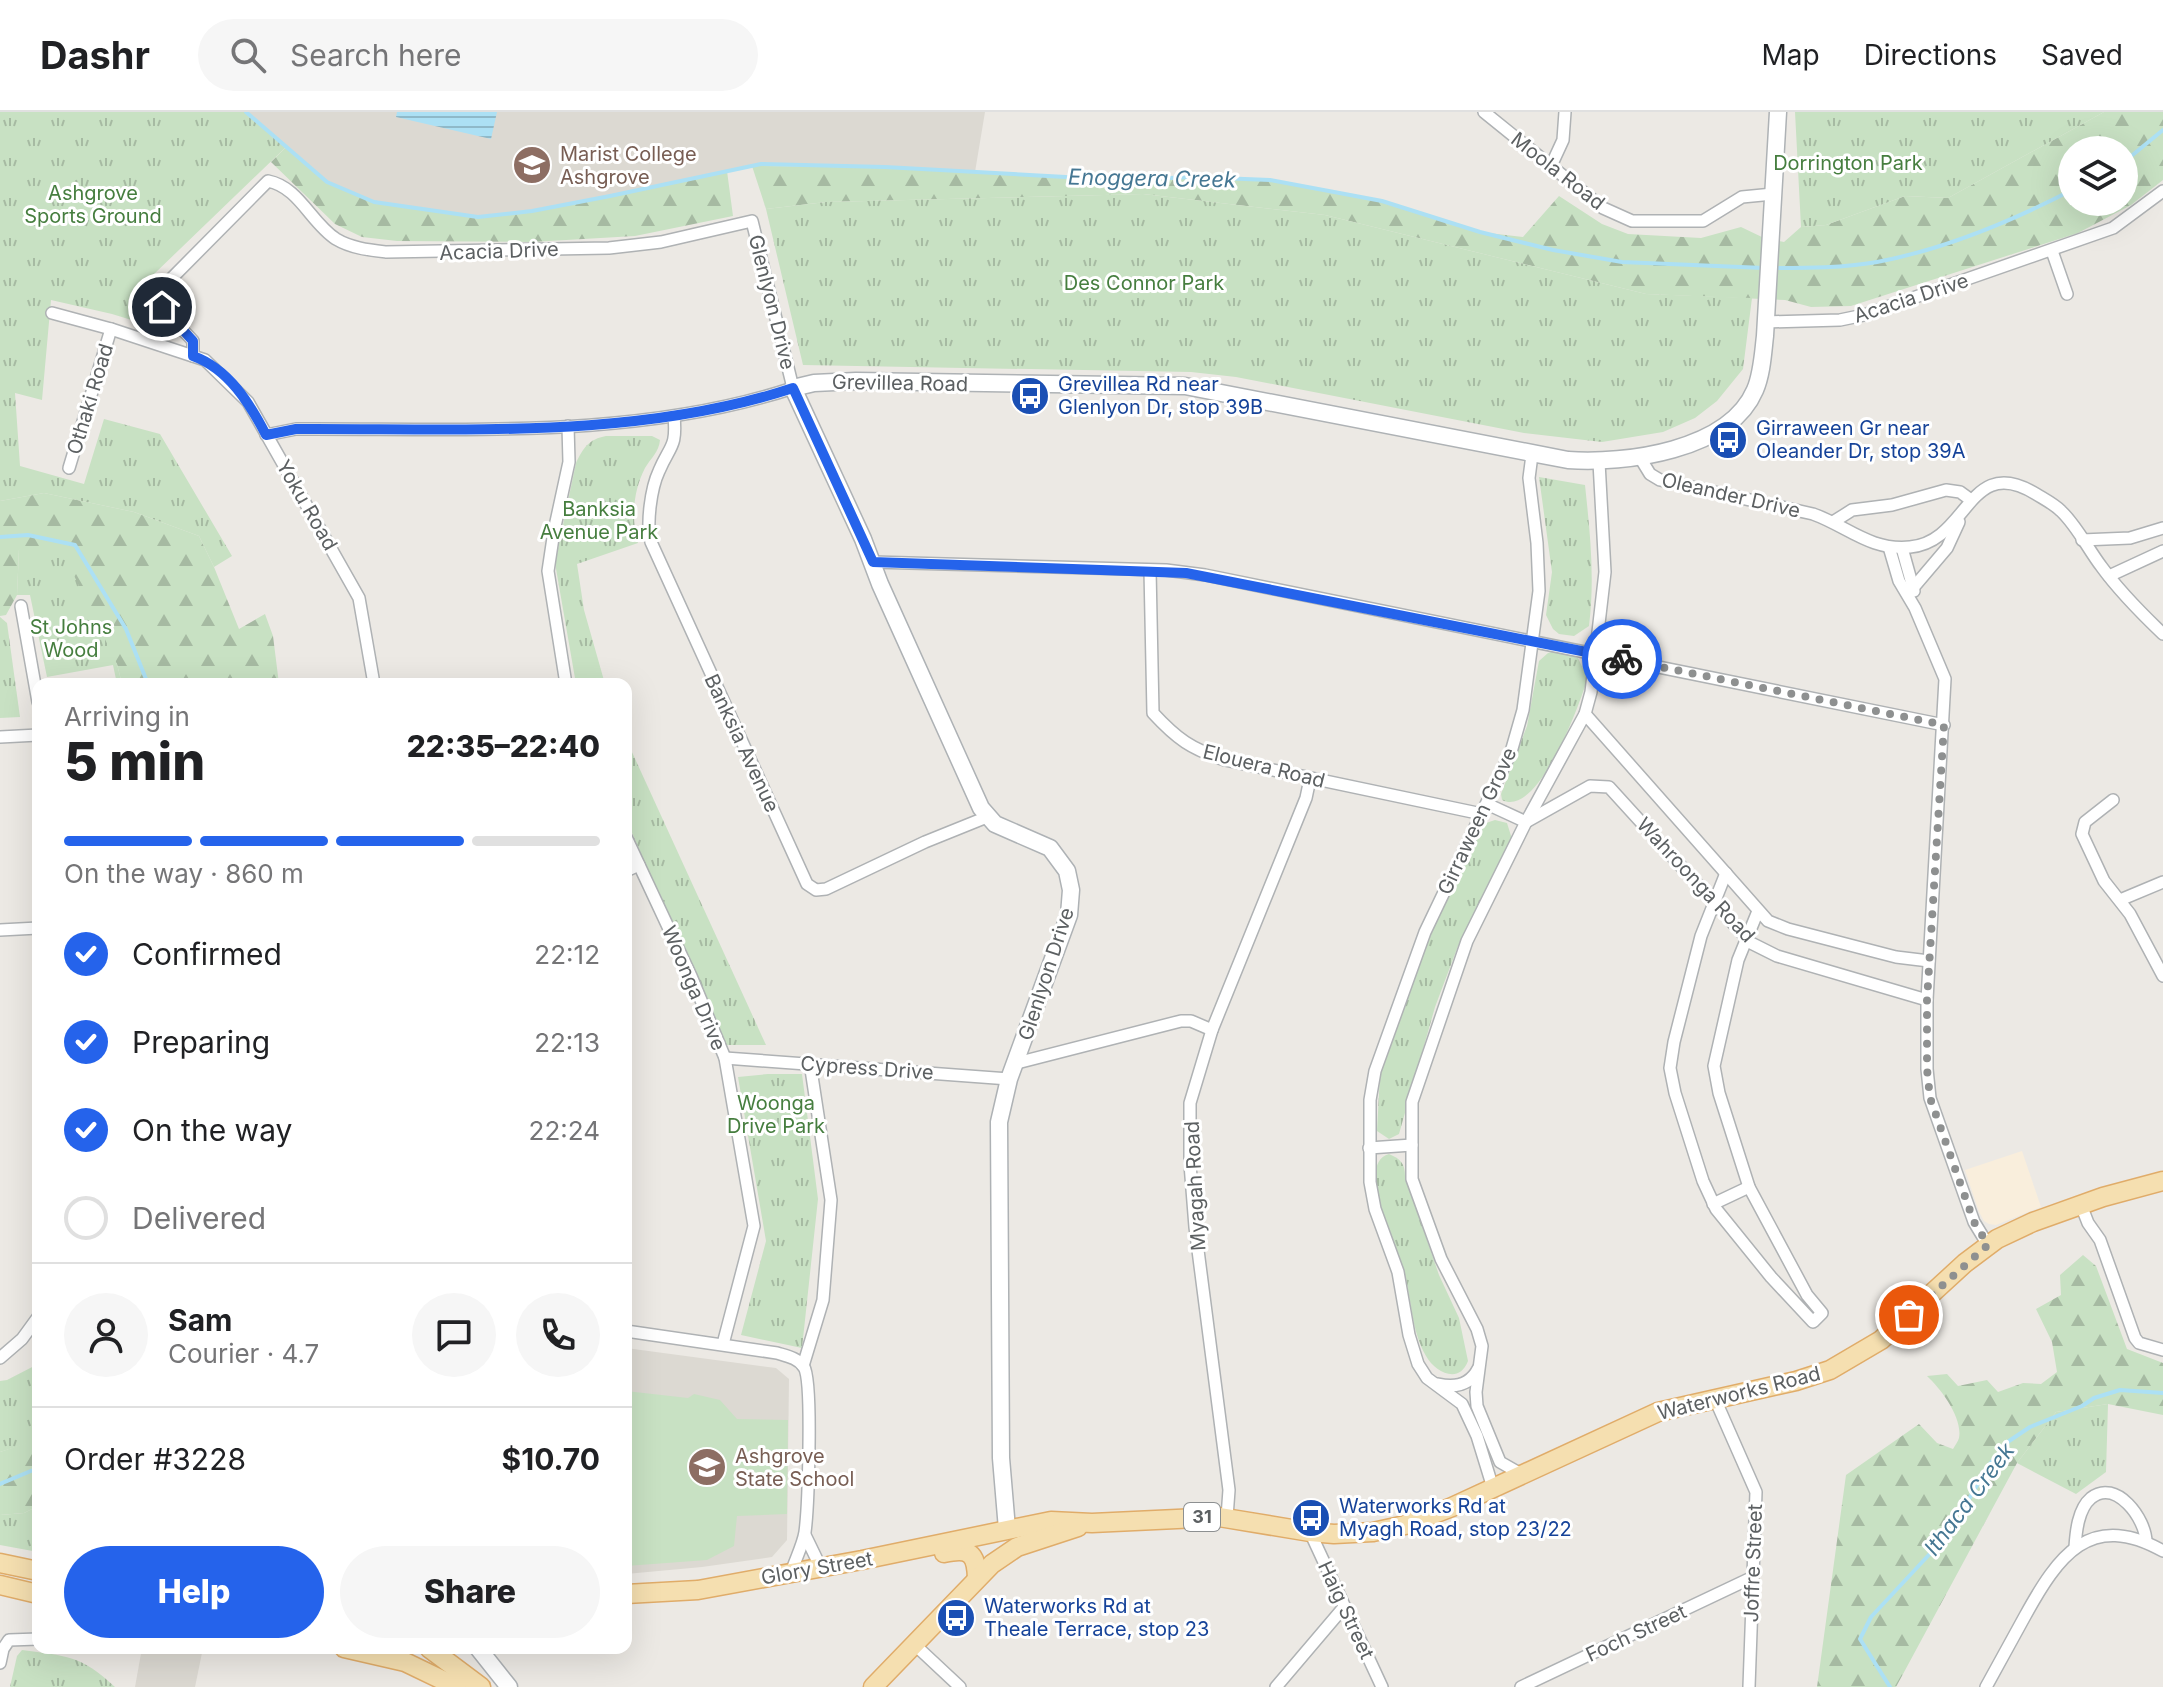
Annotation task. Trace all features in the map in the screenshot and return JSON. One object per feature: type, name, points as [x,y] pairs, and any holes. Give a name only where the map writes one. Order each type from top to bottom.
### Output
[{"type":"main road","name":"Waterworks Road","points":[[1007,1529],[1051,1521],[1092,1523],[1227,1517],[1310,1532],[1346,1534],[1389,1529],[1436,1514],[1647,1416],[1830,1370],[1888,1334],[1988,1245],[2021,1227],[2081,1205],[2163,1181]]},
{"type":"main road","name":"Waterworks Road","points":[[873,1687],[977,1578],[1012,1550],[1092,1523]]},
{"type":"main road","points":[[1007,1529],[1012,1550]]},
{"type":"main road","name":"Glory Street","points":[[632,1594],[698,1590],[1007,1529]]},
{"type":"main road","points":[[862,1560],[902,1560],[964,1551],[974,1557],[977,1578]]},
{"type":"main road","points":[[0,1563],[32,1570]]},
{"type":"main road","points":[[0,1585],[32,1593]]},
{"type":"main road","points":[[370,1654],[405,1662],[457,1687]]},
{"type":"main road","points":[[437,1654],[481,1687]]},
{"type":"street","name":"Moola Road","points":[[1484,112],[1603,208],[1632,221],[1703,221],[1742,197],[1773,194]]},
{"type":"street","points":[[1551,166],[1563,140],[1565,112]]},
{"type":"street","points":[[1532,455],[1599,462],[1625,460],[1693,443],[1721,428],[1740,413],[1755,391],[1763,361],[1778,112]]},
{"type":"street","name":"Acacia Drive","points":[[193,356],[193,341],[162,307],[161,292],[268,181],[286,188],[334,238],[355,247],[386,252],[609,248],[661,242],[752,221]]},
{"type":"street","name":"Acacia Drive","points":[[1766,322],[1840,320],[1864,315],[2113,228],[2163,191]]},
{"type":"street","name":"Glenlyon Drive","points":[[752,221],[793,388],[987,817],[1005,829],[1050,848],[1063,863],[1070,881],[1069,915],[1001,1106],[998,1140],[1001,1458],[1007,1529]]},
{"type":"street","points":[[2052,251],[2067,294]]},
{"type":"street","name":"Yoku Road","points":[[52,313],[193,356],[213,366],[248,402],[359,598],[373,678]]},
{"type":"street","name":"Othaki Road","points":[[69,468],[111,329]]},
{"type":"street","name":"Grevillea Road","points":[[266,435],[296,429],[636,423],[814,383],[847,381],[1185,386],[1532,455]]},
{"type":"street","name":"Banksia Avenue","points":[[674,416],[675,444],[658,472],[647,528],[807,884],[816,890],[826,889],[925,842],[987,817]]},
{"type":"street","points":[[565,678],[548,571],[569,462],[568,426]]},
{"type":"street","name":"Girraween Grove","points":[[1521,1474],[1502,1464],[1462,1404],[1427,1378],[1420,1369],[1409,1335],[1400,1279],[1375,1209],[1369,1148],[1370,1100],[1375,1071],[1425,932],[1511,752],[1523,710],[1539,591],[1529,478],[1532,455]]},
{"type":"street","name":"Oleander Drive","points":[[1639,456],[1650,474],[1660,480],[1807,512],[1833,522],[1859,539],[1902,548],[1939,537],[1984,490],[2003,482],[2018,483],[2060,509],[2109,576],[2163,634]]},
{"type":"street","name":"Girraween Grove","points":[[1493,1488],[1476,1398],[1483,1349],[1441,1259],[1412,1179],[1412,1102],[1467,941],[1526,822],[1585,714],[1596,654],[1605,572],[1599,462]]},
{"type":"street","points":[[1833,522],[1852,510],[1892,505],[1946,490],[1960,492],[1967,505],[1947,548],[1913,588]]},
{"type":"street","points":[[2082,540],[2130,538],[2163,528]]},
{"type":"street","points":[[1889,547],[1897,577],[1915,608],[1945,679],[1927,1000],[1927,1069],[1930,1098],[1974,1222],[1988,1245]]},
{"type":"street","points":[[1902,548],[1915,608]]},
{"type":"street","points":[[2109,576],[2163,551]]},
{"type":"street","points":[[873,562],[1150,570],[1220,578],[1944,725]]},
{"type":"street","name":"Elouera Road","points":[[1150,570],[1153,713],[1178,740],[1198,752],[1225,760],[1310,779],[1484,809],[1526,822]]},
{"type":"street","points":[[21,606],[34,678]]},
{"type":"street","name":"Wahroonga Road","points":[[1585,714],[1758,911],[1772,923],[1896,957],[1929,961]]},
{"type":"street","points":[[0,737],[32,735]]},
{"type":"street","name":"Myagah Road","points":[[1227,1517],[1229,1490],[1203,1302],[1190,1164],[1190,1103],[1212,1030],[1306,798],[1310,779]]},
{"type":"street","name":"Wahroonga Road","points":[[1526,822],[1590,786],[1609,787],[1745,938],[1777,956],[1927,1000]]},
{"type":"street","points":[[2113,800],[2084,823],[2082,832],[2104,881],[2120,900],[2163,976]]},
{"type":"street","name":"Woonga Drive","points":[[632,850],[691,976],[725,1058],[754,1226],[723,1344]]},
{"type":"street","points":[[632,868],[639,865]]},
{"type":"street","points":[[1726,873],[1701,936],[1670,1068],[1675,1093],[1713,1204],[1786,1294],[1813,1322],[1822,1313],[1796,1274],[1749,1187],[1719,1093],[1714,1066],[1745,938],[1758,911]]},
{"type":"street","points":[[2120,900],[2163,882]]},
{"type":"street","points":[[0,930],[32,928]]},
{"type":"street","points":[[1017,1063],[1181,1021],[1191,1021],[1212,1030]]},
{"type":"street","name":"Cypress Drive","points":[[725,1058],[1009,1079]]},
{"type":"street","points":[[803,1366],[823,1300],[831,1200],[810,1063]]},
{"type":"street","points":[[1369,1148],[1412,1145]]},
{"type":"street","points":[[1713,1204],[1749,1187]]},
{"type":"street","points":[[2081,1205],[2100,1240],[2135,1338],[2139,1343],[2163,1350]]},
{"type":"street","points":[[1786,1294],[1795,1285],[1796,1274]]},
{"type":"street","points":[[0,1358],[22,1339],[32,1325]]},
{"type":"street","points":[[632,1332],[792,1357],[803,1366],[808,1379],[810,1404],[805,1535],[791,1573]]},
{"type":"street","points":[[1427,1378],[1443,1385],[1458,1385],[1472,1379],[1480,1365]]},
{"type":"street","name":"Joffre Street","points":[[1715,1399],[1756,1492],[1749,1687]]},
{"type":"street","points":[[2075,1547],[2083,1510],[2093,1496],[2101,1493],[2114,1495],[2133,1509],[2142,1521],[2146,1542]]},
{"type":"street","name":"Haig Street","points":[[1310,1532],[1382,1687]]},
{"type":"street","points":[[805,1535],[821,1568]]},
{"type":"street","points":[[1986,1687],[2041,1586],[2056,1564],[2075,1547],[2091,1539],[2124,1536],[2163,1551]]},
{"type":"street","name":"Foch Street","points":[[1521,1687],[1751,1578]]},
{"type":"street","points":[[1276,1687],[1344,1607]]},
{"type":"street","points":[[0,1663],[9,1640],[32,1639]]},
{"type":"street","points":[[914,1644],[960,1687]]},
{"type":"street","points":[[483,1654],[509,1687]]},
{"type":"shaded area","name":"Marist College Ashgrove","points":[[246,112],[985,112],[975,172],[761,164],[532,211],[478,217],[374,202],[327,182]]},
{"type":"shaded area","points":[[2022,1151],[2041,1207],[1996,1225],[1989,1224],[1979,1212],[1965,1170]]},
{"type":"shaded area","name":"Ashgrove State School","points":[[632,1349],[776,1368],[789,1379],[787,1540],[772,1557],[632,1573]]},
{"type":"shaded area","points":[[141,1654],[202,1654],[195,1687],[135,1687]]},
{"type":"green space","name":"Ashgrove Sports Ground","points":[[0,112],[246,112],[286,147],[153,275],[149,284],[149,299],[164,330],[51,300],[42,400],[15,393],[20,466],[84,484],[104,419],[160,434],[232,556],[214,567],[199,536],[134,512],[44,493],[0,501]]},
{"type":"green space","name":"Dorrington Park","points":[[1795,112],[2104,112],[1948,198],[1905,196],[1826,225],[1801,227]]},
{"type":"green space","points":[[2104,112],[2163,112],[2163,180],[2138,200],[2138,136],[2060,136]]},
{"type":"green space","points":[[2058,137],[2058,216],[2110,216],[2078,233],[1851,306],[1811,307],[1785,300],[1646,294],[1325,215],[1143,194],[826,202],[766,209],[752,166],[885,167],[1120,180],[1194,177],[1270,180],[1382,201],[1480,232],[1523,237],[1559,196],[1602,224],[1628,234],[1701,238],[1741,227],[1764,238],[1784,242],[1801,227],[1826,225],[1905,196],[1948,198]]},
{"type":"green space","points":[[286,147],[327,182],[374,202],[478,217],[532,211],[727,171],[733,216],[635,236],[532,242],[397,241],[362,237],[335,224],[271,162]]},
{"type":"green space","name":"Des Connor Park","points":[[1143,194],[1325,215],[1646,294],[1752,298],[1743,369],[1717,401],[1695,418],[1663,432],[1602,442],[1524,433],[1236,377],[1191,372],[803,365],[766,209],[826,202]]},
{"type":"green space","name":"Banksia Avenue Park","points":[[606,436],[652,436],[660,440],[641,477],[636,496],[634,515],[638,543],[577,564],[584,610],[603,678],[575,678],[555,563],[576,463],[587,445]]},
{"type":"green space","points":[[1539,477],[1585,485],[1591,555],[1591,608],[1589,626],[1574,636],[1559,634],[1546,615],[1552,572]]},
{"type":"green space","points":[[44,493],[134,512],[199,536],[239,629],[265,614],[273,636],[278,678],[120,678],[117,664],[19,549],[17,595],[6,615],[0,616],[0,501]]},
{"type":"green space","name":"St Johns Wood","points":[[19,549],[64,555],[117,664],[120,678],[116,678],[113,665],[47,677],[30,595],[17,595]]},
{"type":"green space","points":[[0,617],[7,623],[20,717],[0,718]]},
{"type":"green space","points":[[1555,651],[1578,658],[1587,677],[1581,699],[1542,778],[1529,793],[1515,801],[1502,800],[1501,794],[1527,726],[1539,661]]},
{"type":"green space","points":[[632,752],[766,1045],[723,1045],[632,833]]},
{"type":"green space","points":[[1495,820],[1507,823],[1512,839],[1458,946],[1435,1007],[1399,1134],[1389,1139],[1377,1131],[1380,1075],[1431,934],[1483,824]]},
{"type":"green space","name":"Woonga Drive Park","points":[[802,1074],[818,1199],[802,1348],[741,1335],[766,1241],[738,1077]]},
{"type":"green space","points":[[1389,1154],[1403,1165],[1439,1275],[1459,1318],[1468,1361],[1459,1373],[1447,1374],[1435,1367],[1417,1336],[1404,1272],[1377,1189],[1379,1161]]},
{"type":"green space","points":[[2083,1255],[2096,1266],[2127,1349],[2163,1363],[2163,1415],[2108,1404],[2056,1412],[2017,1463],[1896,1687],[1817,1687],[1846,1475],[1919,1424],[1937,1443],[1953,1449],[1959,1438],[1958,1422],[1944,1396],[1927,1376],[1947,1374],[1958,1386],[1987,1380],[1998,1392],[2023,1383],[2041,1384],[2057,1372],[2052,1342],[2036,1309],[2061,1295],[2060,1275]]},
{"type":"green space","points":[[32,1367],[32,1442],[0,1452],[0,1381]]},
{"type":"green space","name":"Ashgrove State School","points":[[632,1392],[688,1398],[694,1394],[720,1400],[737,1419],[788,1420],[787,1514],[737,1516],[734,1546],[707,1560],[632,1566]]},
{"type":"green space","points":[[2108,1404],[2106,1472],[2076,1494],[2017,1463],[2056,1412]]},
{"type":"green space","points":[[32,1441],[32,1509],[24,1513],[0,1515],[0,1452]]},
{"type":"green space","points":[[32,1509],[32,1551],[0,1545],[0,1515],[24,1513]]},
{"type":"green space","points":[[22,1650],[72,1659],[103,1676],[115,1687],[10,1687],[17,1656]]},
{"type":"water","points":[[397,112],[497,112],[491,139],[396,117]]},
{"type":"waterway","name":"Enoggera Creek","points":[[246,112],[327,182],[374,202],[478,217],[532,211],[761,164],[885,167],[1120,180],[1194,177],[1270,180],[1382,201],[1480,232],[1553,250],[1622,262],[1764,268]]},
{"type":"waterway","name":"Enoggera Creek","points":[[2138,151],[2163,130]]},
{"type":"waterway","name":"Enoggera Creek","points":[[1773,268],[1877,262],[1928,250],[1977,233],[2058,197]]},
{"type":"waterway","name":"Enoggera Creek","points":[[0,537],[28,535],[75,545],[126,629],[146,678]]},
{"type":"waterway","name":"Ithaca Creek","points":[[1890,1687],[1860,1639],[1871,1617],[1939,1544],[1939,1538],[1955,1512],[1963,1509],[1989,1465],[2009,1441],[2030,1427],[2094,1398],[2120,1390],[2163,1393]]},
{"type":"waterway","name":"Enoggera Creek","points":[[0,1484],[32,1471]]},
{"type":"way so far","points":[[1622,659],[1944,725],[1927,1000],[1927,1069],[1930,1098],[1974,1222],[1988,1245],[1909,1315]]},
{"type":"place","name":"Marist College Ashgrove","points":[[532,165]]},
{"type":"place","name":"Grevillea Rd near Glenlyon Dr, stop 39B","points":[[1030,396]]},
{"type":"place","name":"Girraween Gr near Oleander Dr, stop 39A","points":[[1728,440]]},
{"type":"place","name":"Ashgrove State School","points":[[707,1467]]},
{"type":"place","name":"Waterworks Rd at Myagh Road, stop 23/22","points":[[1311,1518]]},
{"type":"place","name":"Waterworks Rd at Theale Terrace, stop 23","points":[[956,1618]]},
{"type":"route","points":[[162,307],[193,341],[193,356],[205,360],[225,376],[248,402],[266,435],[296,429],[636,423],[793,388],[873,562],[1166,570],[1205,575],[1622,659]]}]
